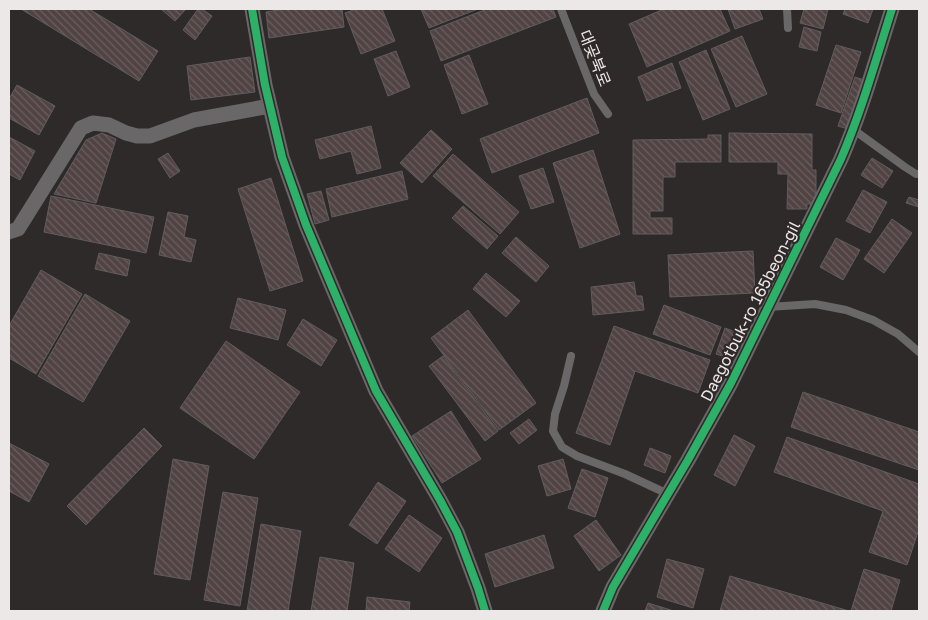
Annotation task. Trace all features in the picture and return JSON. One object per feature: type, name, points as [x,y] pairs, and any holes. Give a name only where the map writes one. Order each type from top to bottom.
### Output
[{"type":"street","points":[[252,9],[265,85],[282,157],[306,225],[376,391],[458,532],[485,611]]},
{"type":"street","name":"Daegotbuk-ro 165beon-gil","points":[[602,611],[613,587],[731,383],[841,159],[854,130],[892,9]]},
{"type":"street","points":[[9,232],[18,229],[82,128],[87,125],[93,123],[109,125],[137,136],[150,136],[194,120],[270,106]]},
{"type":"lane","name":"대곶북로","points":[[561,9],[594,94],[608,114]]},
{"type":"lane","points":[[787,9],[788,28]]},
{"type":"lane","points":[[854,130],[916,174],[919,174]]},
{"type":"lane","points":[[768,307],[815,304],[846,310],[873,320],[898,334],[919,352]]},
{"type":"lane","points":[[571,356],[555,414],[553,430],[562,447],[577,456],[625,474],[668,494]]},
{"type":"building","points":[[21,9],[89,9],[158,51],[139,81]]},
{"type":"building","points":[[161,9],[186,9],[175,21]]},
{"type":"building","points":[[198,9],[202,9],[212,16],[195,40],[183,30]]},
{"type":"building","points":[[285,9],[342,9],[344,27],[269,38],[266,12]]},
{"type":"building","points":[[356,9],[382,9],[395,41],[361,54],[345,13]]},
{"type":"building","points":[[421,9],[478,9],[429,28]]},
{"type":"building","points":[[487,9],[553,9],[556,17],[441,61],[430,31]]},
{"type":"building","points":[[664,9],[720,9],[730,31],[647,67],[629,24]]},
{"type":"building","points":[[728,9],[759,9],[763,19],[735,29]]},
{"type":"building","points":[[804,9],[828,9],[823,29],[800,23]]},
{"type":"building","points":[[845,9],[873,9],[868,23],[843,14]]},
{"type":"building","points":[[804,27],[821,32],[817,51],[799,47]]},
{"type":"building","points":[[742,36],[767,94],[736,107],[711,49]]},
{"type":"building","points":[[836,45],[861,52],[841,113],[816,105]]},
{"type":"building","points":[[706,50],[730,109],[703,120],[679,62]]},
{"type":"building","points":[[396,51],[410,87],[388,96],[374,59]]},
{"type":"building","points":[[469,55],[488,104],[462,114],[444,65]]},
{"type":"building","points":[[250,57],[255,92],[191,100],[187,66]]},
{"type":"building","points":[[672,63],[681,88],[647,101],[638,77]]},
{"type":"building","points":[[855,77],[864,80],[848,129],[838,126]]},
{"type":"building","points":[[17,85],[55,106],[39,135],[9,118],[9,99]]},
{"type":"building","points":[[587,98],[599,133],[492,173],[480,139]]},
{"type":"building","points":[[371,126],[381,168],[357,174],[351,151],[320,159],[315,140]]},
{"type":"building","points":[[431,130],[452,149],[422,183],[400,163]]},
{"type":"building","points":[[102,133],[116,139],[96,203],[54,194],[86,140]]},
{"type":"building","points":[[729,133],[812,134],[812,170],[816,170],[816,204],[807,204],[807,209],[787,209],[788,174],[778,174],[778,162],[729,162]]},
{"type":"building","points":[[708,135],[721,135],[721,162],[675,162],[675,177],[663,177],[663,211],[650,211],[650,218],[672,218],[672,234],[633,234],[633,140],[708,139]]},
{"type":"building","points":[[9,137],[35,151],[20,180],[9,174]]},
{"type":"building","points":[[593,150],[620,234],[580,248],[553,163]]},
{"type":"building","points":[[168,153],[180,171],[170,178],[158,159]]},
{"type":"building","points":[[453,154],[519,212],[500,234],[433,176]]},
{"type":"building","points":[[872,158],[893,171],[882,188],[861,175]]},
{"type":"building","points":[[543,168],[554,202],[531,209],[519,176]]},
{"type":"building","points":[[402,171],[408,199],[332,217],[326,189]]},
{"type":"building","points":[[271,178],[303,281],[270,291],[238,189]]},
{"type":"building","points":[[863,190],[887,202],[870,233],[846,221]]},
{"type":"building","points":[[321,191],[329,220],[315,224],[307,194]]},
{"type":"building","points":[[51,196],[154,217],[146,253],[44,232]]},
{"type":"building","points":[[909,197],[919,200],[919,207],[906,203]]},
{"type":"building","points":[[463,206],[498,236],[487,249],[452,218]]},
{"type":"building","points":[[168,212],[188,216],[184,237],[196,240],[191,262],[159,255]]},
{"type":"building","points":[[892,219],[912,233],[884,273],[864,259]]},
{"type":"building","points":[[516,237],[549,266],[536,282],[502,253]]},
{"type":"building","points":[[836,238],[860,250],[843,280],[820,267]]},
{"type":"building","points":[[753,251],[755,293],[670,297],[668,255]]},
{"type":"building","points":[[99,253],[130,260],[127,276],[95,269]]},
{"type":"building","points":[[41,270],[82,294],[36,374],[9,358],[9,326]]},
{"type":"building","points":[[486,273],[520,301],[506,317],[473,289]]},
{"type":"building","points":[[634,282],[636,296],[642,296],[644,310],[593,315],[591,287]]},
{"type":"building","points":[[85,294],[130,321],[83,402],[38,376]]},
{"type":"building","points":[[238,298],[286,310],[278,340],[230,328]]},
{"type":"building","points":[[664,305],[721,327],[710,355],[653,334]]},
{"type":"building","points":[[468,310],[536,403],[499,430],[431,338]]},
{"type":"building","points":[[303,319],[337,340],[321,366],[287,345]]},
{"type":"building","points":[[614,326],[710,360],[698,393],[635,371],[610,445],[576,433]]},
{"type":"building","points":[[725,328],[741,334],[731,359],[716,354]]},
{"type":"building","points":[[226,341],[300,392],[254,459],[180,408]]},
{"type":"building","points":[[443,356],[498,431],[485,441],[429,366]]},
{"type":"building","points":[[803,392],[919,432],[919,470],[791,427]]},
{"type":"building","points":[[451,411],[481,459],[442,483],[412,436]]},
{"type":"building","points":[[529,419],[537,430],[519,444],[510,433]]},
{"type":"building","points":[[144,428],[162,446],[86,525],[67,506]]},
{"type":"building","points":[[734,435],[755,446],[735,486],[714,475]]},
{"type":"building","points":[[787,437],[919,484],[919,529],[907,565],[869,552],[883,511],[774,472]]},
{"type":"building","points":[[9,443],[49,464],[29,502],[9,491]]},
{"type":"building","points":[[650,448],[671,456],[665,473],[644,465]]},
{"type":"building","points":[[173,459],[209,466],[190,580],[154,574]]},
{"type":"building","points":[[563,459],[571,489],[547,496],[538,466]]},
{"type":"building","points":[[582,469],[608,478],[595,517],[568,508]]},
{"type":"building","points":[[378,482],[406,501],[377,544],[349,525]]},
{"type":"building","points":[[223,492],[258,498],[240,606],[204,600]]},
{"type":"building","points":[[409,515],[442,538],[419,572],[385,549]]},
{"type":"building","points":[[596,520],[621,555],[599,571],[574,536]]},
{"type":"building","points":[[261,524],[301,531],[288,611],[247,611]]},
{"type":"building","points":[[544,535],[554,568],[495,587],[485,554]]},
{"type":"building","points":[[320,557],[354,563],[347,611],[311,611]]},
{"type":"building","points":[[667,559],[704,569],[693,608],[657,597]]},
{"type":"building","points":[[864,569],[900,580],[891,611],[851,611]]},
{"type":"building","points":[[730,576],[849,611],[720,611]]},
{"type":"building","points":[[367,597],[410,602],[409,611],[366,611]]},
{"type":"building","points":[[648,603],[674,611],[645,611]]},
{"type":"cycle path","points":[[252,9],[265,85],[282,157],[306,225],[376,391],[457,532],[485,611]]},
{"type":"cycle path","points":[[603,611],[613,587],[731,383],[841,159],[862,103],[892,9]]}]
